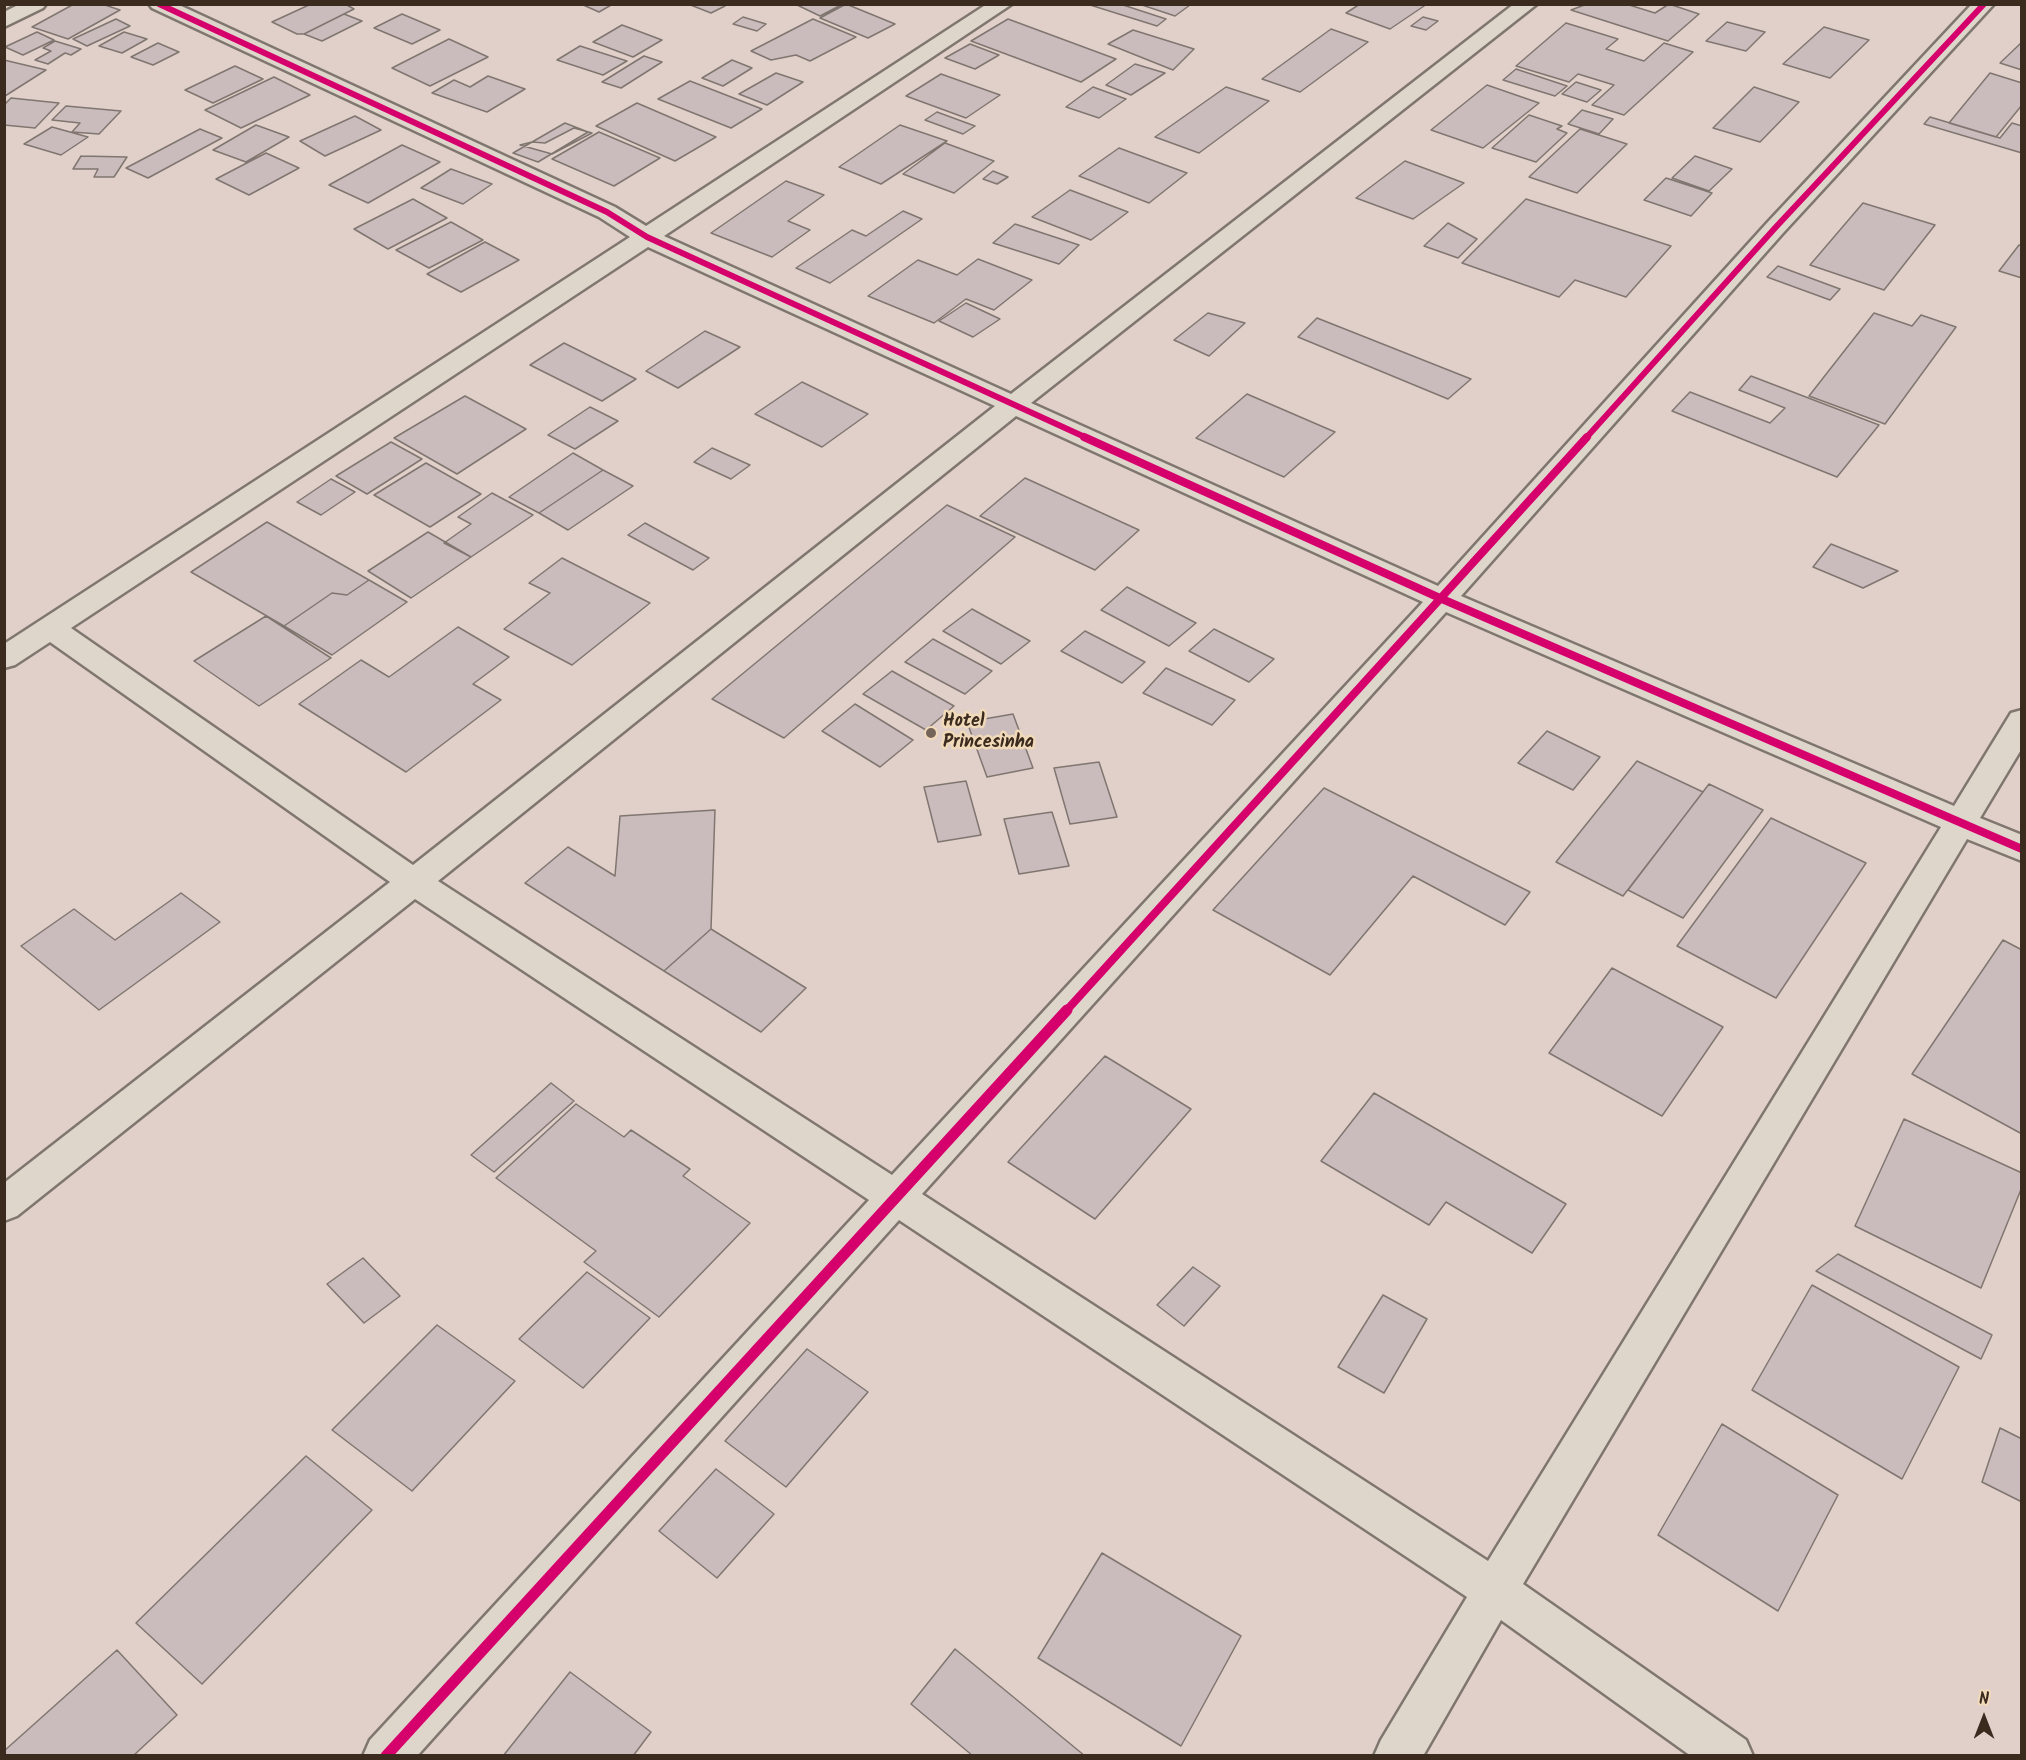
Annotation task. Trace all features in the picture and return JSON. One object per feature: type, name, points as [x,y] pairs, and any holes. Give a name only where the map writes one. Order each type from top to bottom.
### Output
[{"type":"street","points":[[4,21],[36,4]]},
{"type":"street","points":[[159,4],[607,212],[647,237],[1013,405],[1442,599],[2022,849]]},
{"type":"street","points":[[4,658],[1002,4]]},
{"type":"street","points":[[4,1205],[1013,405],[1527,4]]},
{"type":"street","points":[[386,1755],[1442,599],[1774,228],[1984,4]]},
{"type":"street","points":[[51,628],[414,882],[893,1198],[1495,1590],[1730,1755]]},
{"type":"street","points":[[1397,1755],[2022,721]]},
{"type":"building","points":[[74,4],[102,4],[120,10],[68,39],[32,27]]},
{"type":"building","points":[[311,4],[345,4],[354,9],[304,34],[297,34],[272,22]]},
{"type":"building","points":[[581,4],[613,4],[599,12]]},
{"type":"building","points":[[688,4],[721,4],[725,6],[711,13]]},
{"type":"building","points":[[795,4],[843,4],[820,16]]},
{"type":"building","points":[[846,4],[895,24],[868,38],[820,18]]},
{"type":"building","points":[[1087,4],[1120,4],[1166,19],[1157,26]]},
{"type":"building","points":[[1139,4],[1187,4],[1190,5],[1175,16]]},
{"type":"building","points":[[1360,4],[1427,4],[1390,29],[1346,13]]},
{"type":"building","points":[[1587,4],[1626,4],[1655,13],[1669,4],[1699,14],[1668,41],[1571,10]]},
{"type":"building","points":[[344,14],[362,21],[322,41],[304,34]]},
{"type":"building","points":[[402,14],[440,30],[412,44],[374,28]]},
{"type":"building","points":[[743,17],[766,24],[757,31],[733,24]]},
{"type":"building","points":[[1423,17],[1438,21],[1426,30],[1411,26]]},
{"type":"building","points":[[116,19],[130,26],[87,46],[73,39]]},
{"type":"building","points":[[813,19],[856,37],[810,61],[796,55],[771,60],[751,51]]},
{"type":"building","points":[[1008,19],[1116,59],[1081,82],[971,41]]},
{"type":"building","points":[[1727,22],[1765,32],[1746,51],[1706,41]]},
{"type":"building","points":[[1566,23],[1618,39],[1606,49],[1644,61],[1664,43],[1693,52],[1624,115],[1592,105],[1614,85],[1578,74],[1569,82],[1516,66]]},
{"type":"building","points":[[622,25],[662,40],[633,57],[593,42]]},
{"type":"building","points":[[1824,27],[1869,40],[1830,78],[1783,64]]},
{"type":"building","points":[[1331,29],[1368,42],[1300,92],[1262,79]]},
{"type":"building","points":[[1133,30],[1194,49],[1173,70],[1108,44]]},
{"type":"building","points":[[37,32],[54,40],[23,55],[5,47]]},
{"type":"building","points":[[124,32],[147,39],[122,53],[99,46]]},
{"type":"building","points":[[449,39],[488,57],[430,86],[392,68]]},
{"type":"building","points":[[55,41],[81,49],[71,55],[65,53],[48,64],[35,60],[51,51],[43,48]]},
{"type":"building","points":[[2022,42],[2022,70],[2000,63]]},
{"type":"building","points":[[158,43],[179,52],[153,65],[131,57]]},
{"type":"building","points":[[970,44],[999,55],[975,69],[945,58]]},
{"type":"building","points":[[580,46],[627,61],[603,75],[557,60]]},
{"type":"building","points":[[644,56],[662,62],[621,88],[602,82]]},
{"type":"building","points":[[4,60],[46,70],[5,96]]},
{"type":"building","points":[[732,60],[752,68],[723,86],[702,78]]},
{"type":"building","points":[[1135,64],[1165,73],[1131,95],[1106,85]]},
{"type":"building","points":[[235,66],[263,79],[213,103],[185,90]]},
{"type":"building","points":[[1516,69],[1567,86],[1555,96],[1503,80]]},
{"type":"building","points":[[776,73],[803,82],[767,105],[739,94]]},
{"type":"building","points":[[1990,73],[2022,83],[2022,105],[1996,137],[1949,123]]},
{"type":"building","points":[[941,74],[1000,95],[966,118],[906,96]]},
{"type":"building","points":[[488,76],[525,89],[487,112],[432,93],[454,80],[470,87]]},
{"type":"building","points":[[274,77],[310,95],[241,128],[205,110]]},
{"type":"building","points":[[690,81],[762,109],[731,128],[658,99]]},
{"type":"building","points":[[1576,82],[1601,90],[1587,102],[1562,94]]},
{"type":"building","points":[[1487,85],[1539,103],[1483,148],[1431,130]]},
{"type":"building","points":[[1093,87],[1126,99],[1099,118],[1066,107]]},
{"type":"building","points":[[1226,87],[1269,101],[1199,153],[1155,137]]},
{"type":"building","points":[[1754,87],[1799,102],[1760,142],[1713,128]]},
{"type":"building","points":[[11,98],[59,103],[35,128],[4,125],[4,105]]},
{"type":"building","points":[[637,103],[716,137],[675,161],[596,126]]},
{"type":"building","points":[[66,106],[121,111],[99,134],[72,132],[80,123],[52,120]]},
{"type":"building","points":[[1582,110],[1613,119],[1599,134],[1568,124]]},
{"type":"building","points":[[937,112],[975,126],[963,134],[925,120]]},
{"type":"building","points":[[1529,115],[1562,126],[1557,129],[1567,133],[1536,162],[1492,148]]},
{"type":"building","points":[[355,116],[381,130],[325,156],[300,141]]},
{"type":"building","points":[[1930,117],[2000,138],[2012,123],[2022,126],[2022,153],[1924,124]]},
{"type":"building","points":[[565,123],[588,132],[538,162],[513,153]]},
{"type":"building","points":[[256,125],[289,137],[246,162],[213,150]]},
{"type":"building","points":[[900,125],[947,141],[881,184],[839,167]]},
{"type":"building","points":[[52,127],[88,137],[61,155],[24,144]]},
{"type":"building","points":[[574,128],[592,133],[552,154],[520,145],[532,142],[545,143]]},
{"type":"building","points":[[200,129],[222,138],[148,178],[126,168]]},
{"type":"building","points":[[1580,129],[1627,144],[1577,193],[1529,177]]},
{"type":"building","points":[[599,132],[660,158],[614,186],[552,159]]},
{"type":"building","points":[[945,143],[994,161],[954,193],[903,174]]},
{"type":"building","points":[[402,145],[440,162],[368,203],[329,185]]},
{"type":"building","points":[[1119,148],[1187,173],[1149,203],[1079,176]]},
{"type":"building","points":[[266,153],[299,168],[249,195],[216,179]]},
{"type":"building","points":[[81,156],[127,157],[114,177],[94,177],[98,169],[73,169]]},
{"type":"building","points":[[1695,156],[1732,169],[1709,191],[1672,178]]},
{"type":"building","points":[[1405,161],[1464,183],[1413,219],[1356,198]]},
{"type":"building","points":[[451,169],[492,184],[463,204],[421,188]]},
{"type":"building","points":[[993,171],[1008,177],[997,184],[983,179]]},
{"type":"building","points":[[1666,178],[1712,193],[1691,216],[1644,200]]},
{"type":"building","points":[[786,181],[824,195],[788,221],[810,230],[772,257],[711,233]]},
{"type":"building","points":[[1070,190],[1128,212],[1091,240],[1032,217]]},
{"type":"building","points":[[413,199],[447,218],[388,249],[354,229]]},
{"type":"building","points":[[1526,199],[1671,246],[1626,297],[1575,280],[1559,297],[1462,263]]},
{"type":"building","points":[[1863,203],[1935,225],[1884,290],[1810,265]]},
{"type":"building","points":[[903,211],[922,219],[830,283],[796,268],[852,230],[866,236]]},
{"type":"building","points":[[451,222],[483,240],[429,268],[396,250]]},
{"type":"building","points":[[1448,223],[1477,239],[1458,258],[1424,246]]},
{"type":"building","points":[[1015,224],[1079,245],[1059,264],[993,243]]},
{"type":"building","points":[[485,242],[519,260],[461,292],[427,274]]},
{"type":"building","points":[[2019,245],[2022,246],[2022,278],[1999,271]]},
{"type":"building","points":[[978,259],[1032,280],[994,310],[966,299],[934,323],[868,296],[918,260],[957,275]]},
{"type":"building","points":[[1778,266],[1840,289],[1830,300],[1767,277]]},
{"type":"building","points":[[966,303],[1000,319],[973,337],[939,321]]},
{"type":"building","points":[[1208,313],[1245,323],[1209,356],[1174,340]]},
{"type":"building","points":[[1874,313],[1912,326],[1921,315],[1956,327],[1885,424],[1809,396]]},
{"type":"building","points":[[1317,318],[1471,379],[1448,399],[1298,337]]},
{"type":"building","points":[[705,331],[740,347],[678,388],[646,371]]},
{"type":"building","points":[[564,343],[636,379],[602,401],[530,365]]},
{"type":"building","points":[[1751,376],[1879,425],[1837,477],[1672,411],[1690,392],[1770,423],[1785,408],[1739,390]]},
{"type":"building","points":[[802,382],[868,414],[822,447],[755,414]]},
{"type":"building","points":[[1247,394],[1335,432],[1284,477],[1196,438]]},
{"type":"building","points":[[465,396],[526,429],[457,474],[394,438]]},
{"type":"building","points":[[590,407],[618,421],[575,449],[548,435]]},
{"type":"building","points":[[391,442],[422,459],[367,494],[336,476]]},
{"type":"building","points":[[712,448],[750,465],[731,479],[694,462]]},
{"type":"building","points":[[573,453],[603,470],[539,513],[509,497]]},
{"type":"building","points":[[426,463],[481,494],[430,527],[374,495]]},
{"type":"building","points":[[603,470],[633,486],[568,530],[539,513]]},
{"type":"building","points":[[1025,478],[1139,530],[1095,570],[980,516]]},
{"type":"building","points":[[331,479],[355,492],[321,515],[297,502]]},
{"type":"building","points":[[492,493],[533,515],[471,557],[444,543],[471,524],[458,517]]},
{"type":"building","points":[[947,505],[1015,537],[784,738],[712,699]]},
{"type":"building","points":[[267,522],[369,580],[347,595],[332,593],[284,626],[191,572]]},
{"type":"building","points":[[645,523],[709,558],[693,570],[628,535]]},
{"type":"building","points":[[428,532],[471,557],[411,598],[368,571]]},
{"type":"building","points":[[1831,544],[1898,571],[1863,588],[1813,567]]},
{"type":"building","points":[[562,558],[650,603],[572,665],[504,629],[550,593],[529,583]]},
{"type":"building","points":[[369,580],[407,602],[332,655],[284,626],[332,593],[347,595]]},
{"type":"building","points":[[1127,587],[1196,623],[1169,646],[1101,610]]},
{"type":"building","points":[[972,609],[1030,641],[1001,664],[943,631]]},
{"type":"building","points":[[266,616],[331,658],[259,706],[194,661]]},
{"type":"building","points":[[458,627],[509,657],[473,684],[501,700],[406,772],[299,704],[361,660],[389,677]]},
{"type":"building","points":[[1214,629],[1274,659],[1249,682],[1189,651]]},
{"type":"building","points":[[1085,631],[1145,662],[1122,683],[1061,651]]},
{"type":"building","points":[[933,639],[992,671],[965,694],[905,662]]},
{"type":"building","points":[[1166,668],[1235,700],[1212,725],[1143,693]]},
{"type":"building","points":[[892,671],[954,706],[926,730],[863,694]]},
{"type":"building","points":[[855,704],[913,740],[880,767],[822,731]]},
{"type":"building","points":[[1013,714],[1033,768],[987,777],[967,722]]},
{"type":"building","points":[[1547,731],[1600,757],[1573,790],[1518,763]]},
{"type":"building","points":[[1637,761],[1703,792],[1623,896],[1556,862]]},
{"type":"building","points":[[1099,762],[1117,817],[1070,824],[1054,768]]},
{"type":"building","points":[[966,781],[981,835],[938,842],[924,787]]},
{"type":"building","points":[[1709,784],[1763,810],[1683,918],[1628,890]]},
{"type":"building","points":[[1324,788],[1530,892],[1505,925],[1413,876],[1330,975],[1213,910]]},
{"type":"building","points":[[715,810],[711,929],[664,971],[525,883],[568,847],[615,876],[620,816]]},
{"type":"building","points":[[1052,812],[1069,866],[1019,874],[1004,819]]},
{"type":"building","points":[[1771,818],[1866,863],[1776,998],[1677,946]]},
{"type":"building","points":[[181,893],[220,922],[99,1010],[21,946],[74,909],[115,940]]},
{"type":"building","points":[[711,929],[806,988],[761,1032],[664,971]]},
{"type":"building","points":[[2003,940],[2022,950],[2022,1134],[1912,1074]]},
{"type":"building","points":[[1612,968],[1723,1027],[1662,1116],[1549,1053]]},
{"type":"building","points":[[1105,1056],[1191,1109],[1095,1219],[1008,1162]]},
{"type":"building","points":[[551,1083],[574,1101],[494,1172],[471,1155]]},
{"type":"building","points":[[1374,1093],[1566,1204],[1532,1253],[1446,1202],[1429,1225],[1321,1161]]},
{"type":"building","points":[[576,1104],[624,1137],[631,1130],[690,1169],[683,1176],[750,1223],[659,1317],[584,1262],[596,1251],[496,1178]]},
{"type":"building","points":[[1904,1119],[2022,1173],[2022,1187],[1981,1288],[1855,1226]]},
{"type":"building","points":[[1838,1254],[1992,1335],[1981,1359],[1816,1271]]},
{"type":"building","points":[[363,1258],[400,1296],[364,1323],[327,1284]]},
{"type":"building","points":[[1193,1267],[1220,1286],[1184,1326],[1157,1305]]},
{"type":"building","points":[[587,1272],[650,1318],[583,1388],[519,1339]]},
{"type":"building","points":[[1812,1285],[1959,1367],[1902,1479],[1752,1390]]},
{"type":"building","points":[[1383,1295],[1427,1319],[1384,1393],[1338,1367]]},
{"type":"building","points":[[437,1325],[515,1381],[412,1491],[332,1430]]},
{"type":"building","points":[[807,1349],[868,1392],[786,1487],[725,1441]]},
{"type":"building","points":[[1722,1424],[1838,1495],[1778,1611],[1658,1535]]},
{"type":"building","points":[[2000,1428],[2022,1439],[2022,1502],[1982,1482]]},
{"type":"building","points":[[306,1456],[372,1510],[202,1684],[136,1623]]},
{"type":"building","points":[[716,1469],[774,1514],[717,1578],[659,1531]]},
{"type":"building","points":[[1102,1553],[1241,1636],[1181,1746],[1038,1658]]},
{"type":"building","points":[[955,1649],[1085,1756],[973,1756],[911,1704]]},
{"type":"building","points":[[117,1650],[177,1715],[133,1756],[4,1756],[4,1751]]},
{"type":"building","points":[[570,1672],[651,1732],[633,1756],[503,1756]]},
{"type":"cycle path","points":[[159,4],[607,212],[647,237],[1013,405],[1442,599],[2022,849]]},
{"type":"cycle path","points":[[386,1756],[1442,599],[1775,228],[1984,4]]},
{"type":"place","name":"Hotel Princesinha","points":[[931,733]]}]
